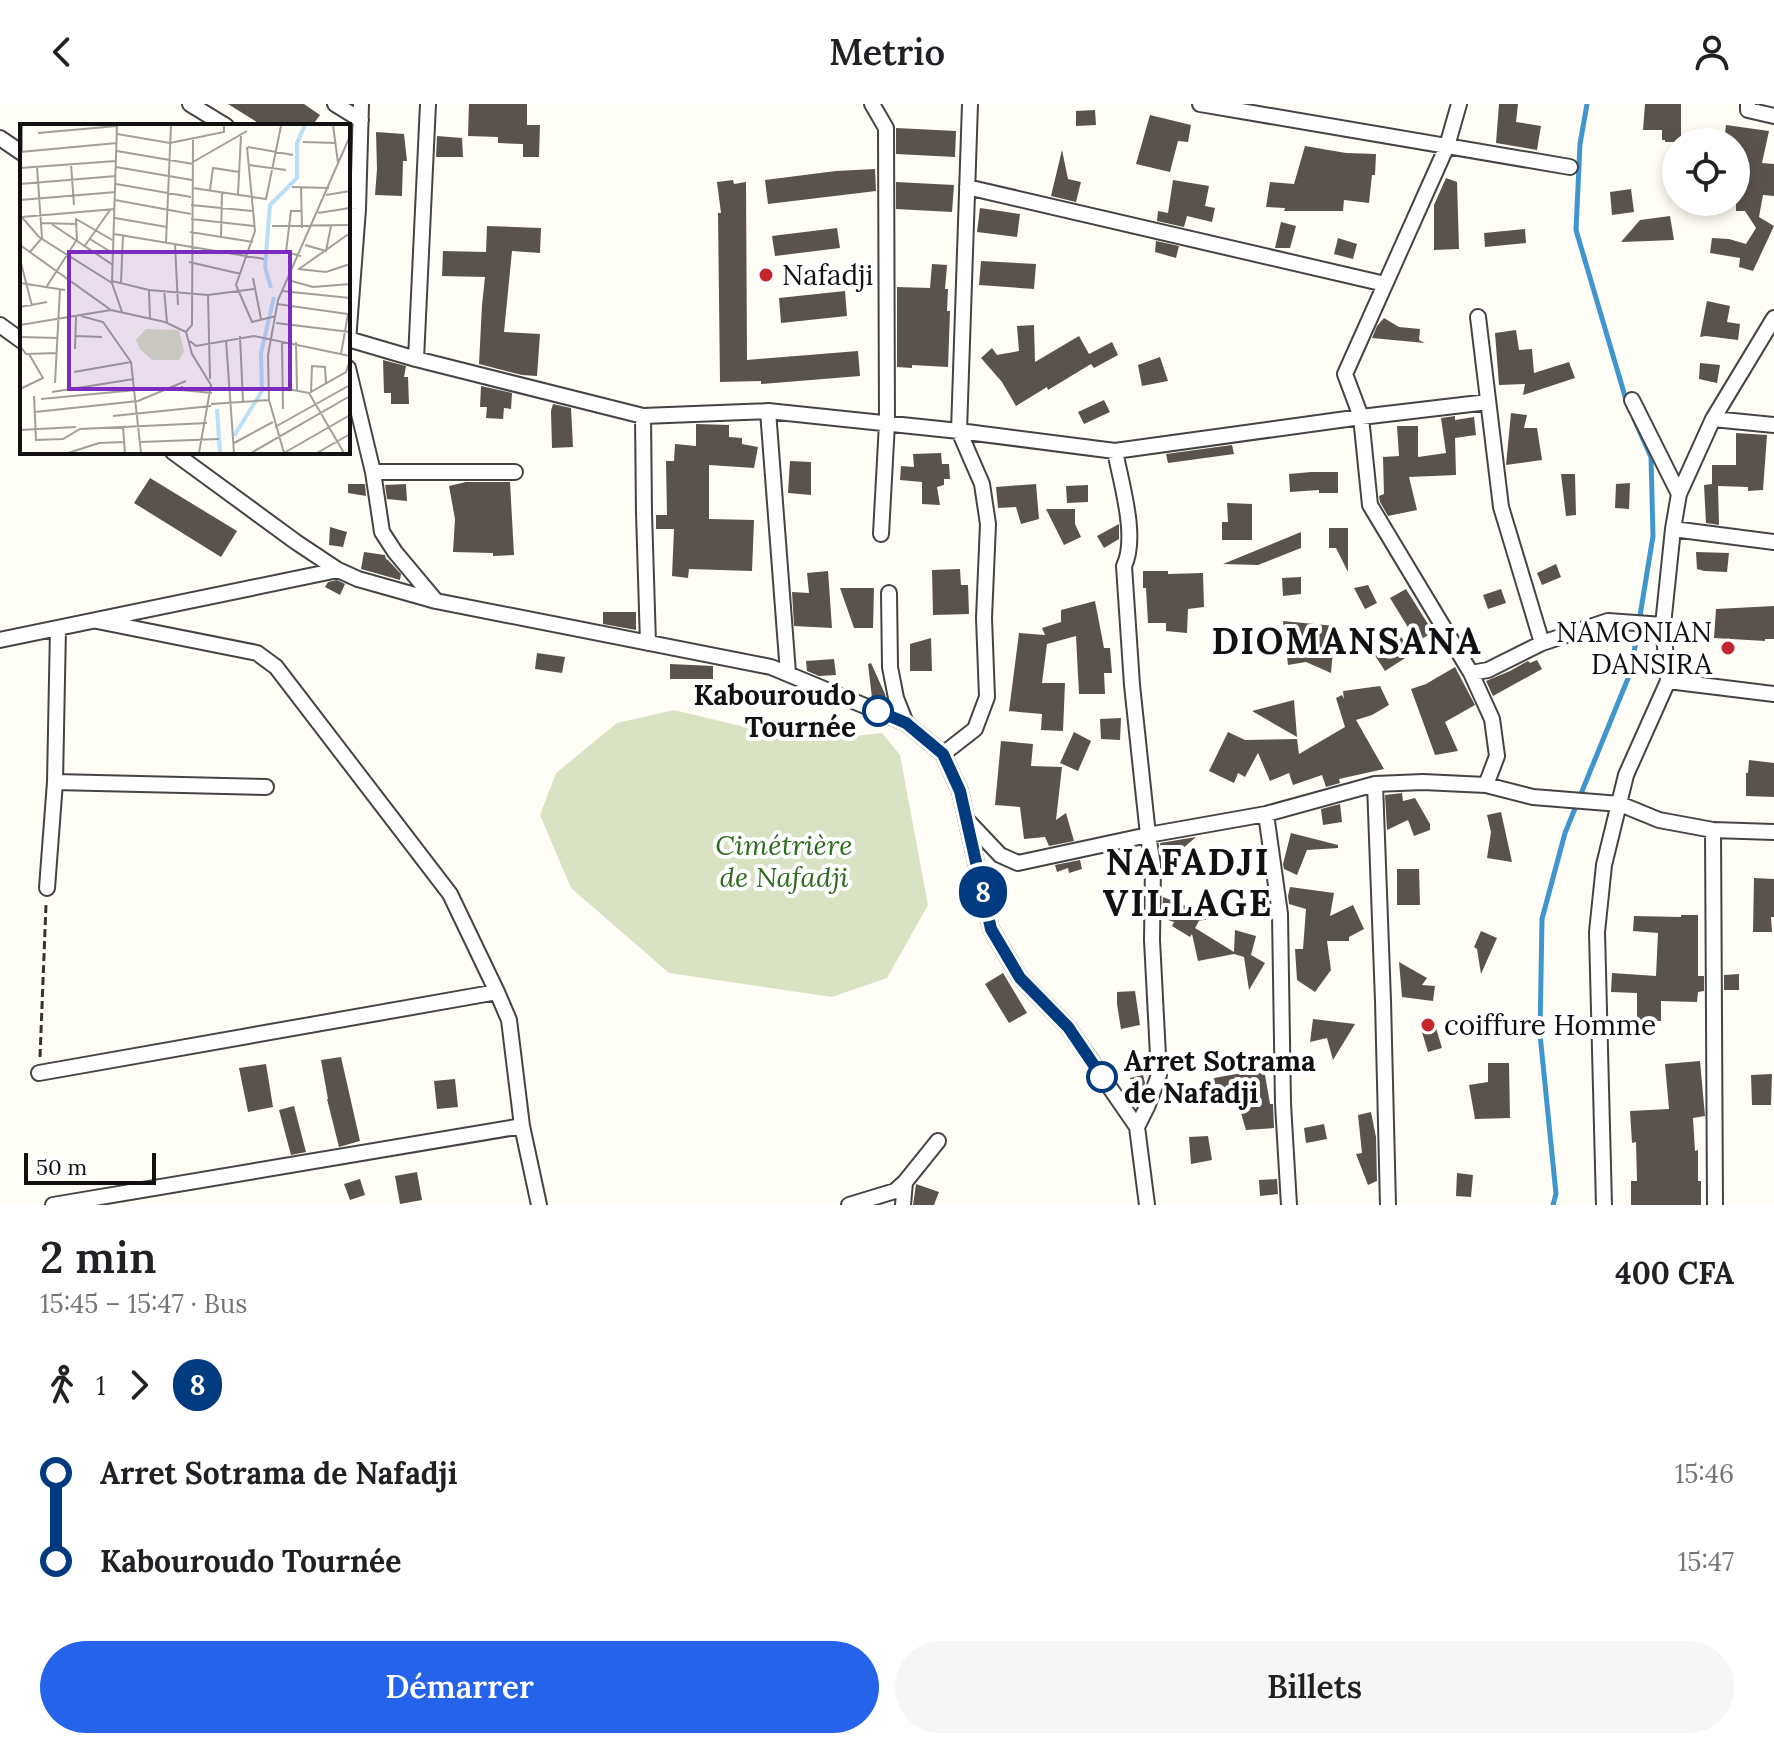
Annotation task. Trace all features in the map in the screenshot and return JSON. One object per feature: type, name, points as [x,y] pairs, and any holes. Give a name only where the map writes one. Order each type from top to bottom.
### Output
[{"type":"street","points":[[190,104],[223,124]]},
{"type":"street","points":[[335,104],[361,120]]},
{"type":"street","points":[[350,286],[361,104]]},
{"type":"street","points":[[416,359],[428,104]]},
{"type":"street","points":[[872,104],[886,128],[887,423],[881,534]]},
{"type":"street","points":[[943,754],[975,729],[987,697],[984,618],[988,524],[982,484],[959,431],[970,104]]},
{"type":"street","points":[[1200,104],[1570,167]]},
{"type":"street","points":[[1459,104],[1447,146],[1345,374],[1361,417],[1370,505],[1471,673],[1492,719],[1497,756],[1486,785]]},
{"type":"street","points":[[1748,104],[1748,110],[1774,116]]},
{"type":"street","points":[[0,138],[20,152]]},
{"type":"street","points":[[967,187],[1385,284]]},
{"type":"street","points":[[1478,317],[1501,507],[1542,643]]},
{"type":"street","points":[[1604,1205],[1597,932],[1604,865],[1626,775],[1668,681],[1663,625],[1679,494],[1713,419],[1769,337],[1774,318]]},
{"type":"street","points":[[0,325],[20,340]]},
{"type":"street","points":[[350,341],[643,416],[768,411],[1115,451],[1488,402]]},
{"type":"street","points":[[350,376],[373,472],[382,532],[436,601]]},
{"type":"street","points":[[1632,400],[1679,494]]},
{"type":"street","points":[[768,411],[788,673]]},
{"type":"street","points":[[643,416],[648,643]]},
{"type":"street","points":[[1713,419],[1774,425]]},
{"type":"street","points":[[1115,451],[1131,536],[1124,566],[1132,685],[1153,865],[1152,940],[1159,1075],[1137,1127]]},
{"type":"street","points":[[176,454],[296,542],[338,570],[358,579],[436,601],[771,667],[906,723],[943,754],[960,791],[991,929],[1020,978],[1068,1027],[1137,1127],[1147,1205]]},
{"type":"street","points":[[373,472],[515,472]]},
{"type":"street","points":[[1673,529],[1774,542]]},
{"type":"street","points":[[0,640],[338,570]]},
{"type":"street","points":[[889,593],[890,667],[896,698],[906,723]]},
{"type":"street","points":[[97,621],[257,653],[276,667],[450,894],[509,1020],[522,1126],[539,1205]]},
{"type":"street","points":[[1471,673],[1488,670],[1542,643],[1608,621],[1663,625]]},
{"type":"street","points":[[47,888],[55,782],[58,628]]},
{"type":"street","points":[[1668,681],[1774,694]]},
{"type":"street","points":[[55,782],[266,787]]},
{"type":"street","points":[[966,819],[1000,855],[1018,863],[1266,814],[1375,784],[1423,782],[1486,785],[1533,797],[1620,804],[1659,820],[1713,830],[1774,832]]},
{"type":"street","points":[[1375,784],[1388,1205]]},
{"type":"street","points":[[1266,814],[1280,914],[1283,1104],[1289,1205]]},
{"type":"street","points":[[1713,830],[1719,1204]]},
{"type":"street","points":[[39,1073],[497,992]]},
{"type":"street","points":[[60,1204],[522,1126]]},
{"type":"street","points":[[849,1205],[895,1191],[938,1141]]},
{"type":"street","points":[[903,1205],[905,1182]]},
{"type":"path","points":[[39,1073],[47,888]]},
{"type":"green space","name":"Cimétrière de Nafadji","points":[[674,710],[741,726],[828,739],[882,733],[900,755],[928,905],[887,978],[832,997],[669,973],[571,888],[540,815],[556,773],[617,723]]},
{"type":"building","points":[[228,104],[304,104],[320,115],[313,124],[260,124]]},
{"type":"building","points":[[469,104],[527,104],[527,125],[540,125],[539,157],[523,157],[523,144],[498,143],[498,137],[468,136]]},
{"type":"building","points":[[1499,104],[1518,104],[1516,122],[1541,126],[1537,150],[1496,143]]},
{"type":"building","points":[[1645,104],[1681,104],[1681,128],[1643,130]]},
{"type":"building","points":[[1095,110],[1096,125],[1076,126],[1076,111]]},
{"type":"building","points":[[1150,115],[1191,125],[1188,142],[1178,141],[1170,172],[1136,164]]},
{"type":"building","points":[[896,128],[956,131],[955,157],[896,154]]},
{"type":"building","points":[[1750,128],[1769,131],[1762,163],[1774,164],[1774,196],[1763,195],[1759,217],[1774,226],[1753,271],[1739,267],[1740,258],[1710,253],[1712,238],[1746,244],[1756,228],[1748,216]]},
{"type":"building","points":[[376,132],[404,134],[407,161],[403,161],[402,196],[375,195]]},
{"type":"building","points":[[437,136],[462,138],[463,157],[436,157]]},
{"type":"building","points":[[1305,146],[1376,154],[1369,203],[1344,200],[1343,211],[1284,211],[1285,208],[1266,207],[1270,182],[1294,184]]},
{"type":"building","points":[[1062,150],[1068,179],[1081,182],[1076,202],[1051,196]]},
{"type":"building","points":[[875,169],[876,191],[768,204],[765,180]]},
{"type":"building","points":[[1446,178],[1457,182],[1459,249],[1434,250],[1434,205]]},
{"type":"building","points":[[733,180],[734,184],[746,182],[747,360],[858,351],[860,376],[761,384],[761,381],[720,382],[718,213],[721,213],[717,182]]},
{"type":"building","points":[[1173,180],[1209,186],[1205,206],[1215,208],[1212,222],[1187,216],[1184,227],[1157,221],[1158,211],[1168,213]]},
{"type":"building","points":[[896,182],[954,185],[952,212],[896,209]]},
{"type":"building","points":[[1631,189],[1634,212],[1612,215],[1610,192]]},
{"type":"building","points":[[980,208],[1020,214],[1017,237],[977,232]]},
{"type":"building","points":[[1670,216],[1674,240],[1621,242],[1640,220]]},
{"type":"building","points":[[1281,222],[1296,226],[1290,248],[1275,248]]},
{"type":"building","points":[[487,226],[541,228],[540,253],[512,251],[504,332],[540,334],[537,376],[479,364],[485,277],[442,276],[443,251],[486,252]]},
{"type":"building","points":[[837,228],[840,248],[775,256],[772,236]]},
{"type":"building","points":[[1525,229],[1526,243],[1485,247],[1484,233]]},
{"type":"building","points":[[1338,238],[1357,244],[1353,259],[1334,254]]},
{"type":"building","points":[[1156,241],[1179,246],[1176,258],[1155,252]]},
{"type":"building","points":[[981,261],[1036,264],[1034,289],[979,285]]},
{"type":"building","points":[[932,264],[947,265],[945,289],[948,289],[947,311],[950,311],[948,367],[897,367],[897,287],[930,288]]},
{"type":"building","points":[[845,291],[847,316],[781,323],[779,298]]},
{"type":"building","points":[[1707,301],[1730,306],[1727,322],[1740,324],[1738,340],[1700,337]]},
{"type":"building","points":[[1384,318],[1399,327],[1420,329],[1419,340],[1425,343],[1372,338]]},
{"type":"building","points":[[1034,325],[1035,362],[1079,336],[1089,354],[1112,342],[1118,355],[1094,368],[1091,364],[1016,406],[1002,382],[981,358],[992,348],[997,355],[1019,351],[1017,326]]},
{"type":"building","points":[[1516,330],[1519,350],[1532,349],[1534,373],[1569,362],[1575,378],[1523,395],[1525,384],[1499,385],[1495,333]]},
{"type":"building","points":[[1160,357],[1168,381],[1142,386],[1138,365]]},
{"type":"building","points":[[383,360],[406,366],[404,377],[408,377],[409,404],[391,404],[391,393],[384,393]]},
{"type":"building","points":[[1700,363],[1720,365],[1717,383],[1699,379]]},
{"type":"building","points":[[481,386],[512,393],[511,409],[504,408],[503,419],[486,418],[487,407],[480,407]]},
{"type":"building","points":[[1104,400],[1110,412],[1084,424],[1078,412]]},
{"type":"building","points":[[553,404],[571,408],[573,447],[552,448]]},
{"type":"building","points":[[1511,413],[1527,415],[1524,428],[1537,428],[1542,460],[1506,465]]},
{"type":"building","points":[[1455,416],[1455,420],[1474,417],[1476,435],[1455,438],[1456,475],[1409,477],[1417,510],[1388,516],[1379,496],[1384,494],[1383,457],[1399,456],[1397,426],[1418,426],[1418,457],[1446,453],[1441,418]]},
{"type":"building","points":[[696,424],[729,425],[729,437],[742,438],[742,444],[758,447],[754,468],[709,465],[709,519],[754,520],[752,571],[689,569],[688,578],[672,576],[674,529],[656,529],[656,515],[667,515],[666,461],[674,461],[675,444],[696,446]]},
{"type":"building","points":[[1736,433],[1767,435],[1763,490],[1718,486],[1719,525],[1706,523],[1704,485],[1712,484],[1712,465],[1736,465]]},
{"type":"building","points":[[1232,445],[1234,454],[1168,463],[1166,454]]},
{"type":"building","points":[[941,453],[942,464],[949,464],[950,479],[944,479],[944,485],[937,487],[940,505],[922,504],[922,482],[900,480],[901,466],[914,467],[913,454]]},
{"type":"building","points":[[790,461],[811,462],[811,495],[788,493]]},
{"type":"building","points":[[1338,472],[1338,493],[1319,493],[1319,490],[1290,492],[1289,474]]},
{"type":"building","points":[[1561,474],[1575,474],[1576,515],[1566,516]]},
{"type":"building","points":[[150,478],[237,531],[221,557],[134,503]]},
{"type":"building","points":[[466,482],[510,482],[514,555],[453,552],[455,519],[449,486]]},
{"type":"building","points":[[1630,483],[1629,509],[1615,508],[1616,484]]},
{"type":"building","points":[[348,484],[365,484],[366,496],[348,493]]},
{"type":"building","points":[[406,484],[407,501],[387,499],[385,485]]},
{"type":"building","points":[[1036,484],[1039,519],[1021,524],[1016,507],[998,508],[996,487]]},
{"type":"building","points":[[1088,485],[1088,502],[1067,503],[1066,486]]},
{"type":"building","points":[[1227,503],[1252,504],[1252,540],[1222,540],[1222,522],[1228,522]]},
{"type":"building","points":[[1046,509],[1075,509],[1075,524],[1081,537],[1064,545]]},
{"type":"building","points":[[1119,524],[1119,539],[1104,548],[1097,536]]},
{"type":"building","points":[[330,527],[347,532],[343,547],[329,545]]},
{"type":"building","points":[[1329,528],[1348,528],[1348,572],[1336,548],[1329,548]]},
{"type":"building","points":[[1301,532],[1301,548],[1258,565],[1223,564]]},
{"type":"building","points":[[364,552],[385,555],[401,574],[400,580],[361,569]]},
{"type":"building","points":[[1696,552],[1729,553],[1727,572],[1697,569]]},
{"type":"building","points":[[1556,564],[1561,577],[1542,585],[1537,573]]},
{"type":"building","points":[[960,569],[961,585],[968,585],[969,614],[933,615],[932,570]]},
{"type":"building","points":[[828,571],[832,628],[794,626],[792,592],[809,593],[807,573]]},
{"type":"building","points":[[1143,571],[1203,573],[1204,607],[1188,609],[1187,633],[1166,631],[1166,623],[1148,623]]},
{"type":"building","points":[[1301,577],[1301,594],[1283,596],[1282,578]]},
{"type":"building","points":[[337,580],[345,584],[340,595],[325,587],[328,582]]},
{"type":"building","points":[[1368,585],[1377,603],[1365,609],[1354,588]]},
{"type":"building","points":[[840,588],[874,588],[873,628],[854,628]]},
{"type":"building","points":[[1406,589],[1433,632],[1417,642],[1390,598]]},
{"type":"building","points":[[1501,589],[1506,603],[1488,609],[1483,595]]},
{"type":"building","points":[[1095,601],[1104,648],[1110,648],[1112,673],[1104,673],[1105,694],[1079,694],[1076,636],[1047,644],[1042,683],[1065,683],[1063,731],[1041,730],[1042,714],[1009,711],[1019,633],[1045,635],[1042,628],[1061,622],[1061,610]]},
{"type":"building","points":[[1774,606],[1774,639],[1714,638],[1716,609]]},
{"type":"building","points":[[603,612],[636,612],[636,630],[603,624]]},
{"type":"building","points":[[1283,621],[1335,626],[1331,673],[1306,662],[1288,665]]},
{"type":"building","points":[[1401,637],[1413,653],[1385,671],[1374,654]]},
{"type":"building","points":[[931,638],[932,671],[910,671],[910,644]]},
{"type":"building","points":[[537,653],[565,657],[562,673],[535,669]]},
{"type":"building","points":[[834,659],[836,675],[819,676],[807,671],[806,661]]},
{"type":"building","points":[[1537,660],[1542,669],[1493,696],[1486,681],[1528,661]]},
{"type":"building","points":[[871,663],[887,702],[872,698],[868,664]]},
{"type":"building","points":[[670,664],[713,666],[713,679],[670,679]]},
{"type":"building","points":[[1455,667],[1475,705],[1445,722],[1458,751],[1435,755],[1411,689]]},
{"type":"building","points":[[1380,686],[1389,705],[1356,720],[1384,769],[1339,779],[1340,783],[1326,787],[1322,775],[1293,785],[1289,773],[1270,781],[1258,753],[1245,777],[1238,773],[1234,783],[1209,771],[1228,732],[1245,740],[1297,739],[1299,754],[1345,727],[1336,698],[1342,695],[1344,699],[1343,691]]},
{"type":"building","points":[[1294,700],[1297,737],[1252,711]]},
{"type":"building","points":[[1121,718],[1120,740],[1101,739],[1100,719]]},
{"type":"building","points":[[1074,732],[1091,741],[1078,771],[1060,763]]},
{"type":"building","points":[[1001,741],[1033,744],[1031,766],[1062,767],[1056,820],[1066,813],[1074,841],[1049,846],[1045,837],[1024,839],[1020,807],[995,805]]},
{"type":"building","points":[[1749,760],[1774,763],[1774,797],[1746,796]]},
{"type":"building","points":[[1402,793],[1403,801],[1415,798],[1430,824],[1430,830],[1414,836],[1408,820],[1387,830],[1385,795]]},
{"type":"building","points":[[1340,804],[1342,822],[1323,825],[1321,809]]},
{"type":"building","points":[[1501,812],[1512,862],[1487,858],[1491,832],[1487,815]]},
{"type":"building","points":[[1291,833],[1338,845],[1338,848],[1307,850],[1297,875],[1284,869],[1283,864]]},
{"type":"building","points":[[1196,837],[1174,856],[1162,859],[1160,843]]},
{"type":"building","points":[[1080,860],[1082,869],[1069,873],[1068,868],[1057,872],[1055,865]]},
{"type":"building","points":[[1397,869],[1419,869],[1420,905],[1397,905]]},
{"type":"building","points":[[1754,878],[1774,879],[1772,932],[1753,932]]},
{"type":"building","points":[[1290,887],[1334,893],[1330,916],[1353,905],[1364,929],[1349,937],[1349,941],[1327,941],[1331,970],[1315,992],[1297,980],[1295,949],[1303,949],[1306,909],[1289,904]]},
{"type":"building","points":[[1163,897],[1216,918],[1197,921],[1195,928],[1234,952],[1235,930],[1256,936],[1251,955],[1265,963],[1249,990],[1244,957],[1234,954],[1198,961],[1192,934],[1190,937],[1172,926],[1174,922],[1162,918]]},
{"type":"building","points":[[1698,915],[1698,976],[1704,976],[1704,991],[1698,992],[1697,1002],[1661,1001],[1661,1021],[1637,1021],[1637,993],[1611,992],[1612,973],[1656,976],[1658,933],[1633,931],[1634,916]]},
{"type":"building","points":[[1481,931],[1497,938],[1481,974],[1477,949],[1474,947]]},
{"type":"building","points":[[1399,962],[1427,978],[1422,985],[1435,986],[1433,1001],[1402,997]]},
{"type":"building","points":[[1003,973],[1027,1013],[1009,1023],[985,984]]},
{"type":"building","points":[[1739,974],[1739,990],[1724,990],[1724,975]]},
{"type":"building","points":[[1135,991],[1140,1025],[1121,1029],[1117,992]]},
{"type":"building","points":[[1313,1019],[1355,1024],[1333,1060],[1327,1038],[1310,1042]]},
{"type":"building","points":[[1436,1028],[1442,1048],[1428,1052],[1422,1032]]},
{"type":"building","points":[[341,1057],[360,1141],[339,1147],[321,1060]]},
{"type":"building","points":[[1700,1061],[1705,1116],[1693,1118],[1701,1205],[1631,1205],[1631,1181],[1637,1181],[1636,1142],[1632,1143],[1630,1111],[1669,1109],[1665,1064]]},
{"type":"building","points":[[1488,1063],[1509,1063],[1510,1118],[1475,1119],[1469,1085],[1488,1082]]},
{"type":"building","points":[[266,1064],[273,1107],[248,1112],[239,1068]]},
{"type":"building","points":[[1264,1069],[1270,1104],[1273,1104],[1274,1128],[1246,1130],[1235,1093],[1217,1096],[1214,1078]]},
{"type":"building","points":[[1772,1074],[1771,1105],[1752,1105],[1751,1075]]},
{"type":"building","points":[[1143,1075],[1143,1090],[1134,1092],[1130,1078]]},
{"type":"building","points":[[455,1079],[458,1107],[437,1109],[434,1081]]},
{"type":"building","points":[[294,1106],[306,1152],[291,1155],[279,1110]]},
{"type":"building","points":[[1371,1112],[1376,1137],[1377,1181],[1368,1185],[1356,1154],[1362,1153],[1358,1115]]},
{"type":"building","points":[[1324,1124],[1327,1139],[1306,1143],[1304,1128]]},
{"type":"building","points":[[1208,1136],[1212,1160],[1191,1164],[1189,1137]]},
{"type":"building","points":[[417,1172],[422,1200],[400,1204],[395,1176]]},
{"type":"building","points":[[1457,1173],[1473,1175],[1471,1197],[1456,1196]]},
{"type":"building","points":[[360,1179],[365,1195],[350,1200],[344,1184]]},
{"type":"building","points":[[1277,1179],[1278,1194],[1260,1196],[1259,1180]]},
{"type":"building","points":[[916,1184],[939,1192],[934,1205],[913,1205]]},
{"type":"waterway","points":[[1587,104],[1580,144],[1576,230],[1627,403]]},
{"type":"waterway","points":[[1553,1205],[1556,1194],[1540,1034],[1542,919],[1565,833],[1631,671],[1653,536],[1651,457],[1634,419]]},
{"type":"bus line","name":"8","points":[[878,711],[906,723],[943,754],[960,791],[991,929],[1020,978],[1068,1027],[1102,1077]]},
{"type":"place","name":"Nafadji","points":[[766,275]]},
{"type":"place","name":"NAMONIAN DANSIRA","points":[[1728,648]]},
{"type":"place","name":"Kabouroudo Tournée","points":[[878,711]]},
{"type":"place","name":"coiffure Homme","points":[[1428,1025]]},
{"type":"place","name":"Arret Sotrama de Nafadji","points":[[1102,1077]]},
{"type":"district","name":"DIOMANSANA","points":[[1347,641]]},
{"type":"district","name":"NAFADJI VILLAGE","points":[[1188,882]]}]
